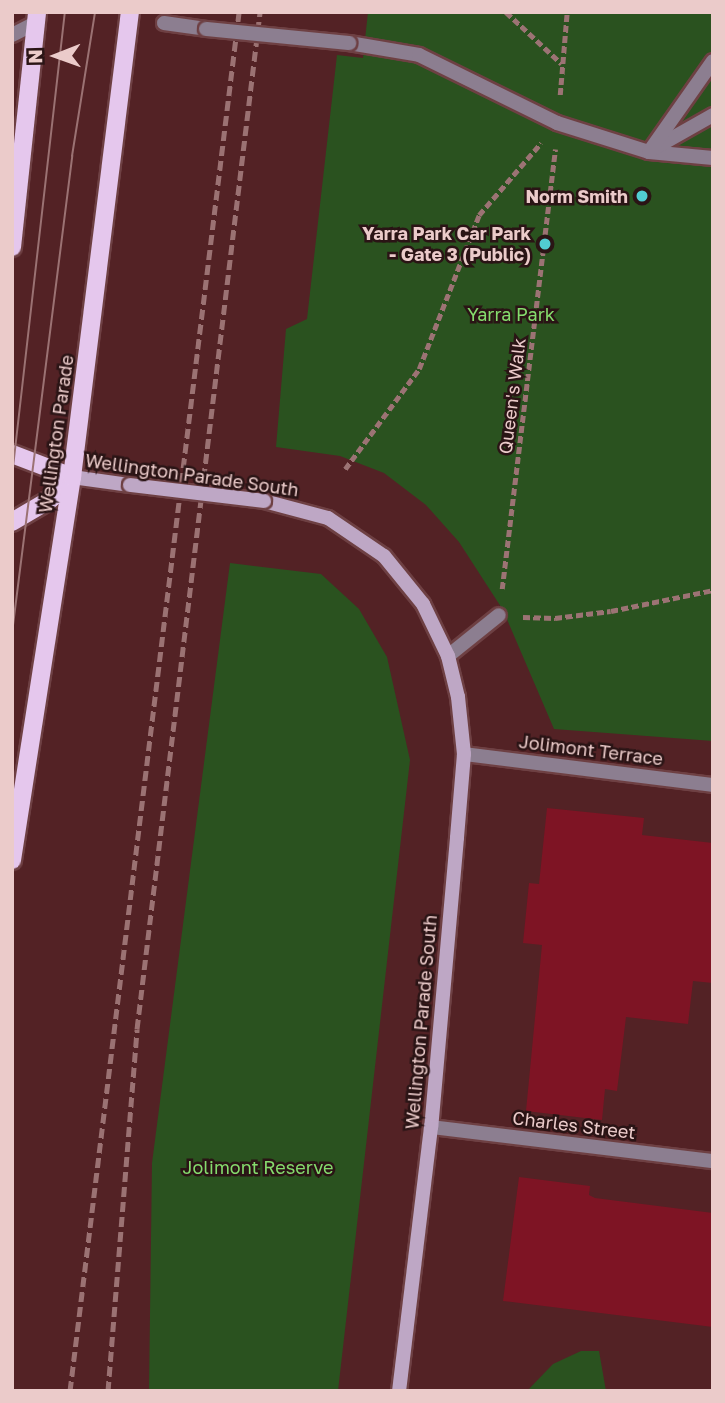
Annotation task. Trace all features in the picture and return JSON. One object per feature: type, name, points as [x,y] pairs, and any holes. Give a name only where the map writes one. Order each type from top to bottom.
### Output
[{"type":"main road","name":"Wellington Parade","points":[[12,860],[72,477],[130,12]]},
{"type":"main road","points":[[12,247],[36,18]]},
{"type":"main road","points":[[12,454],[72,477],[51,499],[12,522]]},
{"type":"street","points":[[12,35],[36,18]]},
{"type":"street","points":[[164,23],[349,43],[419,55],[557,123],[649,152],[713,158]]},
{"type":"street","points":[[649,152],[713,61]]},
{"type":"street","points":[[649,152],[713,115]]},
{"type":"street","name":"Wellington Parade South","points":[[72,477],[264,501],[328,518],[384,556],[424,604],[448,656],[458,697],[464,754],[431,1128],[399,1391]]},
{"type":"street","points":[[448,656],[499,615]]},
{"type":"street","name":"Jolimont Terrace","points":[[464,754],[713,785]]},
{"type":"street","name":"Charles Street","points":[[431,1128],[713,1161]]},
{"type":"path","points":[[506,12],[562,65]]},
{"type":"path","name":"Queen's Walk","points":[[499,615],[557,123],[567,12]]},
{"type":"path","points":[[345,469],[419,369],[479,215],[557,123]]},
{"type":"path","points":[[499,615],[561,617],[713,590]]},
{"type":"green space","name":"Yarra Park","points":[[368,12],[713,12],[713,741],[554,729],[503,610],[459,542],[426,505],[384,473],[340,456],[276,447],[286,329],[307,319],[337,55],[363,58]]},
{"type":"green space","name":"Jolimont Reserve","points":[[230,563],[321,574],[359,609],[387,657],[410,760],[338,1391],[149,1391],[152,1163]]},
{"type":"green space","points":[[581,1351],[599,1351],[606,1391],[527,1391],[553,1364]]},
{"type":"building","points":[[547,808],[644,818],[642,835],[713,843],[713,983],[693,981],[688,1024],[626,1017],[617,1091],[605,1089],[602,1120],[526,1111],[542,945],[523,943],[529,883],[539,884]]},
{"type":"building","points":[[519,1177],[590,1186],[589,1195],[595,1198],[713,1213],[713,1327],[503,1301]]},
{"type":"tram line","points":[[12,476],[65,12]]},
{"type":"tram line","points":[[12,633],[72,156],[95,12]]},
{"type":"railway","points":[[70,1391],[239,12]]},
{"type":"railway","points":[[108,1391],[137,1029],[260,12]]},
{"type":"place","name":"Norm Smith","points":[[642,196]]},
{"type":"place","name":"Yarra Park Car Park - Gate 3 (Public)","points":[[545,244]]}]
